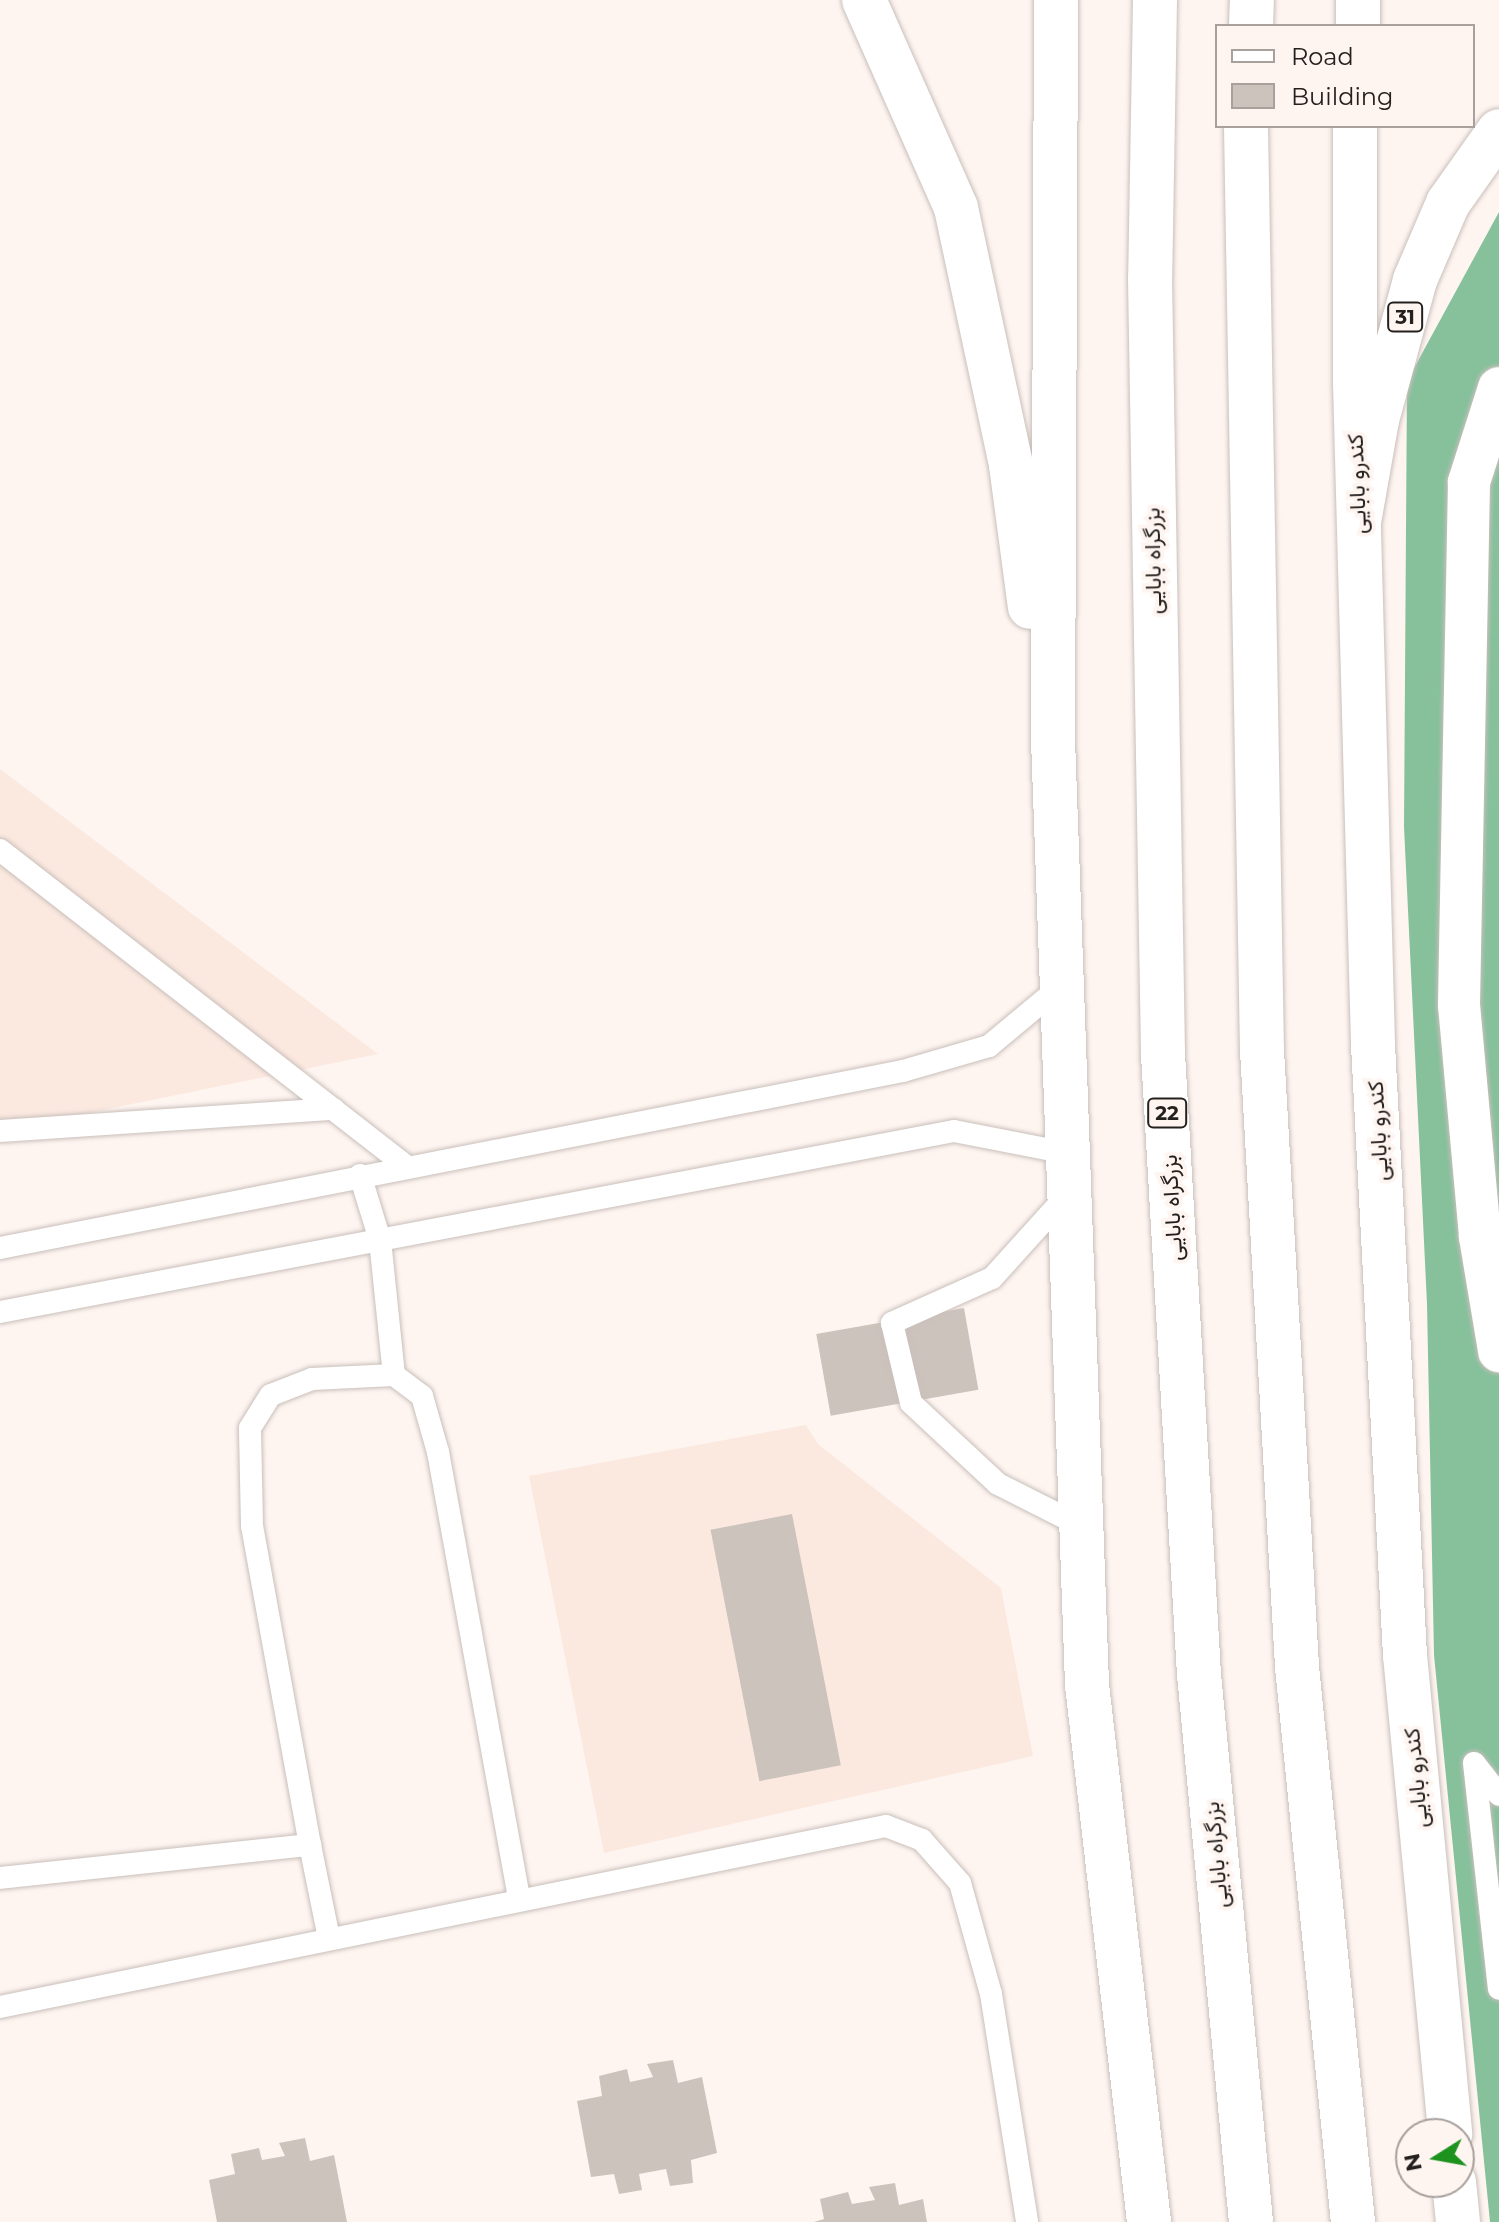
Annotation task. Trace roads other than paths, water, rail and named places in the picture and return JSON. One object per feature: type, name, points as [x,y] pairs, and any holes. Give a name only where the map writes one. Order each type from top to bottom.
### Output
[{"type":"main road","points":[[864,0],[956,208],[1011,465],[1055,792]]},
{"type":"main road","points":[[1056,0],[1053,739],[1087,1685],[1149,2222]]},
{"type":"main road","name":"بزرگراه بابایی","points":[[1155,0],[1150,278],[1163,1054],[1199,1674],[1251,2222]]},
{"type":"main road","points":[[1251,24],[1252,0]]},
{"type":"main road","points":[[1358,0],[1358,24]]},
{"type":"main road","points":[[1246,128],[1262,1066],[1297,1667],[1353,2222]]},
{"type":"main road","name":"کندرو بابایی","points":[[1355,128],[1359,522],[1373,1045],[1405,1655],[1448,2118]]},
{"type":"main road","name":"31","points":[[1359,522],[1377,420],[1415,280],[1448,203],[1499,131]]},
{"type":"main road","points":[[1456,2198],[1458,2222]]},
{"type":"street","points":[[1499,388],[1469,482],[1459,1005],[1486,1168],[1499,1351]]},
{"type":"lane","points":[[0,850],[406,1166]]},
{"type":"lane","points":[[0,1248],[903,1071],[989,1046],[1061,986]]},
{"type":"lane","points":[[0,1131],[333,1109]]},
{"type":"lane","points":[[0,1312],[954,1131],[1068,1173],[992,1278],[892,1323],[911,1403],[998,1484],[1081,1526]]},
{"type":"lane","points":[[360,1175],[380,1240],[394,1375]]},
{"type":"lane","points":[[329,1938],[252,1526],[250,1428],[271,1395],[312,1379],[394,1375],[422,1396],[438,1452],[519,1898]]},
{"type":"lane","points":[[1499,1795],[1474,1763],[1499,1989]]},
{"type":"lane","points":[[0,2007],[519,1898],[886,1826],[922,1840],[964,1897],[991,1994],[1027,2222]]},
{"type":"lane","points":[[0,1878],[310,1845]]}]
